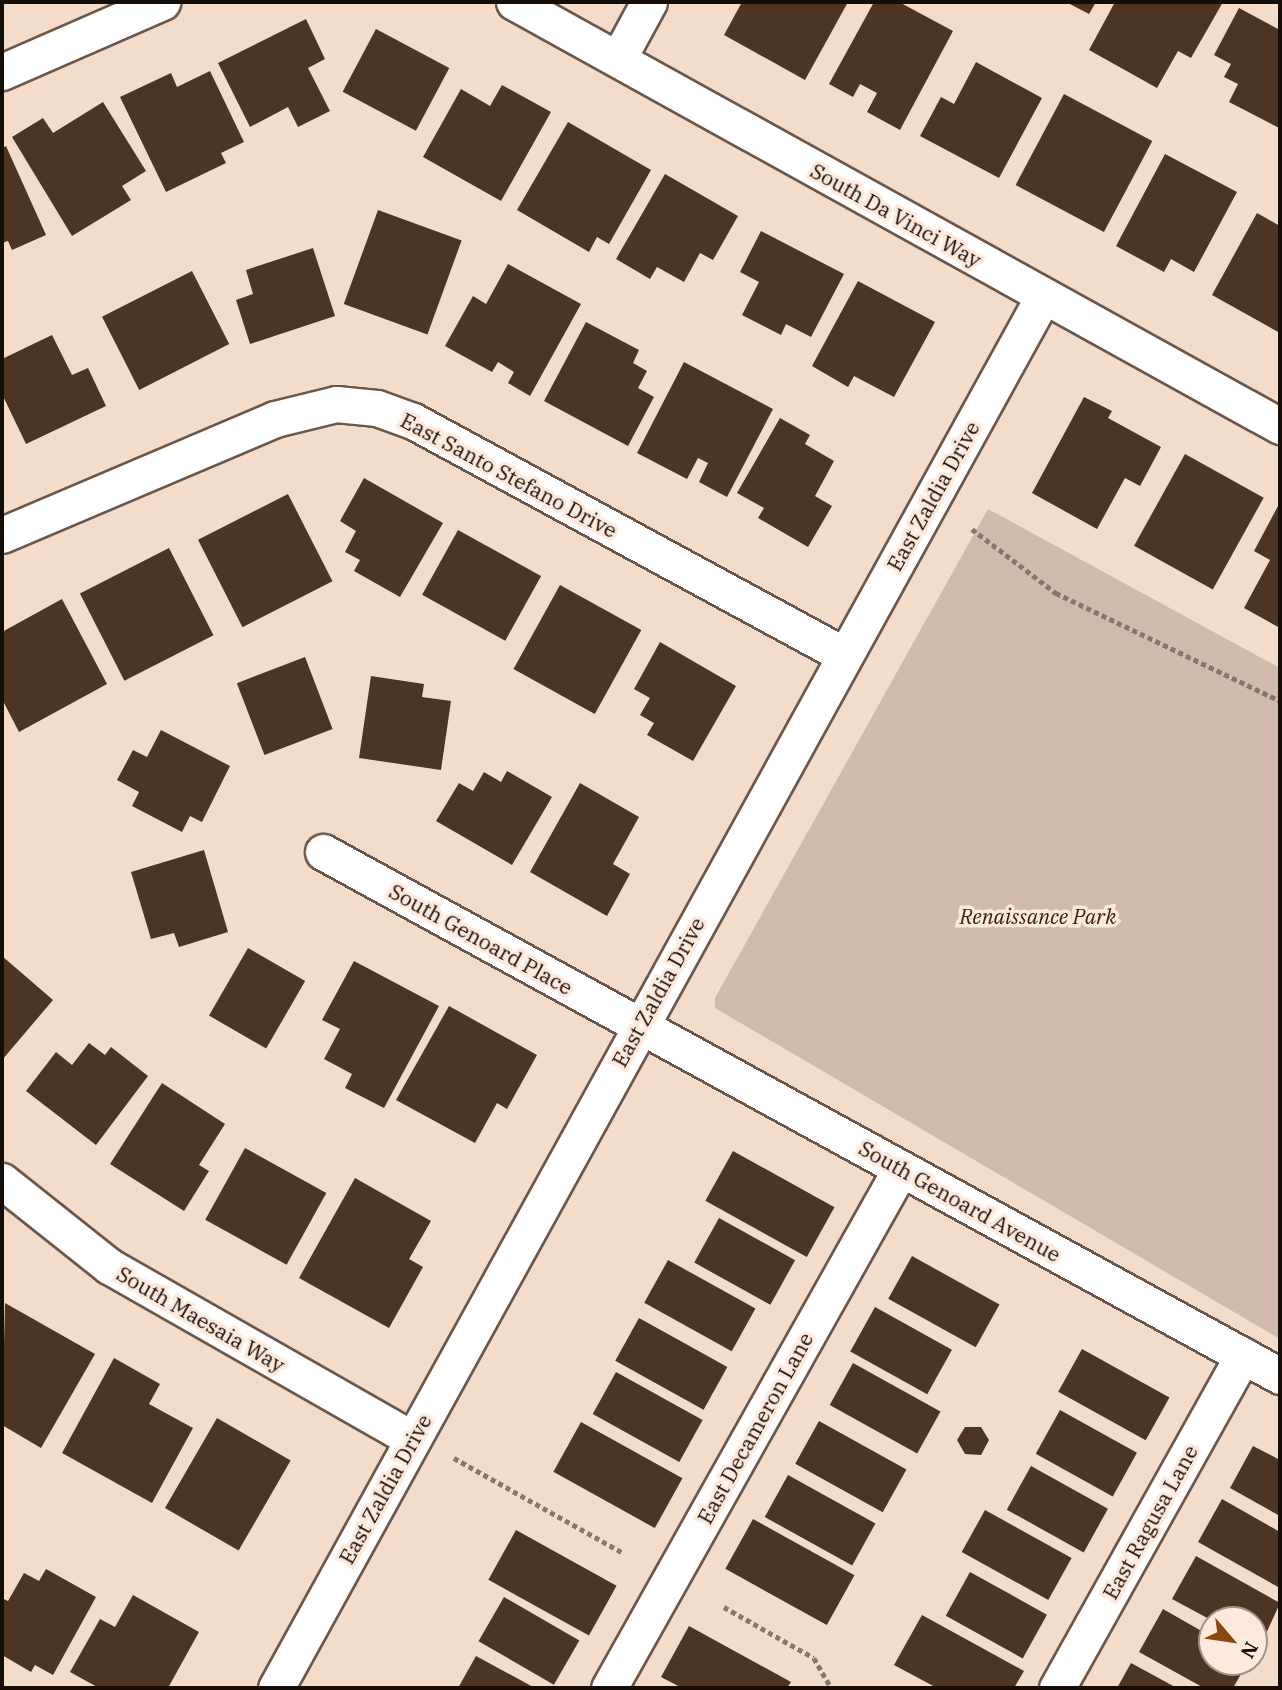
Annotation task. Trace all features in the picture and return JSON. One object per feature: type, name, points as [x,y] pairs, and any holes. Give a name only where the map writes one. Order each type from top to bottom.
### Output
[{"type":"street","points":[[2,72],[162,2]]},
{"type":"street","name":"South Da Vinci Way","points":[[514,2],[1280,426]]},
{"type":"street","points":[[618,59],[649,2]]},
{"type":"street","name":"East Zaldia Drive","points":[[276,1688],[1043,297]]},
{"type":"street","name":"East Santo Stefano Drive","points":[[2,535],[275,419],[336,404],[377,408],[413,421],[844,655]]},
{"type":"street","name":"South Genoard Place","points":[[323,852],[640,1025]]},
{"type":"street","name":"South Genoard Avenue","points":[[640,1025],[1280,1376]]},
{"type":"street","name":"East Decameron Lane","points":[[609,1688],[901,1168]]},
{"type":"street","name":"South Maesaia Way","points":[[2,1181],[109,1266],[412,1439]]},
{"type":"street","name":"East Ragusa Lane","points":[[1057,1688],[1243,1355]]},
{"type":"path","points":[[972,529],[1056,593],[1280,701]]},
{"type":"path","points":[[454,1458],[623,1553]]},
{"type":"path","points":[[724,1607],[814,1658],[831,1688]]},
{"type":"green space","name":"Renaissance Park","points":[[988,509],[1280,668],[1280,1339],[715,1008],[715,998]]},
{"type":"building","points":[[742,2],[848,2],[805,80],[724,35]]},
{"type":"building","points":[[874,2],[899,2],[953,31],[900,130],[867,112],[877,93],[860,84],[853,97],[829,84]]},
{"type":"building","points":[[1066,2],[1096,2],[1089,14]]},
{"type":"building","points":[[1115,2],[1223,2],[1191,58],[1178,51],[1157,88],[1089,50]]},
{"type":"building","points":[[1239,8],[1280,30],[1279,128],[1229,102],[1238,84],[1224,77],[1231,64],[1214,55]]},
{"type":"building","points":[[306,19],[325,59],[308,68],[330,111],[298,127],[288,107],[250,127],[218,63]]},
{"type":"building","points":[[376,29],[449,68],[416,131],[343,92]]},
{"type":"building","points":[[976,62],[1042,98],[999,178],[920,136],[941,97],[954,104]]},
{"type":"building","points":[[210,71],[244,142],[221,153],[226,163],[166,192],[120,97],[171,73],[177,87]]},
{"type":"building","points":[[502,85],[551,112],[501,201],[423,157],[461,89],[490,106]]},
{"type":"building","points":[[1064,94],[1152,141],[1104,232],[1016,185]]},
{"type":"building","points":[[103,102],[146,171],[122,186],[131,200],[72,236],[12,137],[43,118],[53,133]]},
{"type":"building","points":[[568,122],[651,170],[609,244],[597,237],[589,252],[517,210]]},
{"type":"building","points":[[6,146],[46,235],[12,250],[8,241],[2,243],[2,148]]},
{"type":"building","points":[[1165,154],[1237,192],[1194,272],[1171,259],[1164,272],[1116,246]]},
{"type":"building","points":[[665,174],[738,216],[713,260],[700,253],[684,282],[657,267],[650,279],[616,259]]},
{"type":"building","points":[[378,210],[462,240],[427,334],[344,304]]},
{"type":"building","points":[[1257,213],[1280,226],[1280,333],[1212,295]]},
{"type":"building","points":[[761,231],[844,274],[811,337],[786,324],[781,335],[742,315],[759,282],[740,272]]},
{"type":"building","points":[[313,248],[335,316],[250,344],[236,300],[253,294],[246,270]]},
{"type":"building","points":[[508,264],[581,304],[530,396],[508,383],[514,372],[498,362],[492,372],[445,346],[473,296],[486,304]]},
{"type":"building","points":[[192,271],[229,344],[139,390],[102,317]]},
{"type":"building","points":[[858,281],[935,322],[894,397],[854,376],[848,387],[812,366]]},
{"type":"building","points":[[586,322],[639,350],[633,363],[647,371],[638,388],[654,397],[628,446],[544,401]]},
{"type":"building","points":[[52,335],[72,375],[88,368],[106,406],[26,444],[2,394],[2,359]]},
{"type":"building","points":[[684,362],[773,409],[727,497],[699,482],[708,463],[698,458],[687,479],[637,453]]},
{"type":"building","points":[[1084,397],[1112,411],[1108,418],[1161,447],[1140,486],[1125,478],[1097,529],[1032,493]]},
{"type":"building","points":[[780,418],[810,435],[805,444],[834,461],[815,496],[832,506],[808,547],[758,518],[764,508],[737,493]]},
{"type":"building","points":[[1185,454],[1264,498],[1213,589],[1134,546]]},
{"type":"building","points":[[364,478],[443,523],[400,597],[354,571],[360,560],[345,552],[356,531],[340,521]]},
{"type":"building","points":[[288,494],[332,581],[242,627],[198,540]]},
{"type":"building","points":[[1278,506],[1280,628],[1244,608],[1270,560],[1254,551]]},
{"type":"building","points":[[458,530],[541,576],[505,641],[422,595]]},
{"type":"building","points":[[169,548],[213,635],[124,681],[80,593]]},
{"type":"building","points":[[560,585],[641,630],[595,714],[513,669]]},
{"type":"building","points":[[62,599],[107,684],[19,732],[2,699],[2,632]]},
{"type":"building","points":[[660,642],[736,686],[693,761],[647,735],[654,723],[640,715],[650,698],[634,689]]},
{"type":"building","points":[[305,657],[333,729],[264,755],[237,683]]},
{"type":"building","points":[[371,676],[424,684],[422,697],[451,701],[441,770],[359,758]]},
{"type":"building","points":[[161,730],[230,766],[202,822],[190,816],[182,832],[132,806],[139,792],[117,780],[133,750],[147,757]]},
{"type":"building","points":[[507,771],[552,797],[512,865],[436,821],[459,783],[473,791],[484,772],[501,782]]},
{"type":"building","points":[[580,783],[639,817],[613,864],[630,874],[607,916],[530,872]]},
{"type":"building","points":[[204,850],[228,932],[179,947],[174,933],[151,939],[131,872]]},
{"type":"building","points":[[248,948],[305,981],[266,1049],[209,1016]]},
{"type":"building","points":[[2,956],[53,1000],[2,1060]]},
{"type":"building","points":[[354,961],[439,1006],[384,1108],[345,1088],[352,1074],[324,1059],[340,1029],[322,1020]]},
{"type":"building","points":[[449,1006],[537,1055],[507,1109],[497,1103],[475,1143],[396,1100]]},
{"type":"building","points":[[89,1043],[105,1055],[111,1047],[148,1076],[96,1145],[26,1091],[56,1052],[72,1065]]},
{"type":"building","points":[[162,1083],[225,1124],[199,1165],[209,1171],[184,1211],[110,1164]]},
{"type":"building","points":[[245,1148],[326,1193],[287,1265],[205,1220]]},
{"type":"building","points":[[733,1151],[834,1207],[807,1257],[705,1201]]},
{"type":"building","points":[[355,1178],[431,1221],[409,1259],[423,1267],[389,1328],[299,1278]]},
{"type":"building","points":[[719,1218],[795,1260],[770,1305],[694,1263]]},
{"type":"building","points":[[912,1256],[999,1304],[976,1347],[888,1299]]},
{"type":"building","points":[[668,1260],[755,1308],[732,1351],[644,1303]]},
{"type":"building","points":[[5,1303],[95,1354],[41,1448],[2,1425]]},
{"type":"building","points":[[875,1307],[952,1350],[927,1394],[850,1352]]},
{"type":"building","points":[[639,1318],[727,1367],[704,1410],[615,1361]]},
{"type":"building","points":[[1082,1349],[1169,1397],[1146,1440],[1058,1392]]},
{"type":"building","points":[[114,1358],[160,1384],[149,1404],[193,1428],[152,1503],[62,1453]]},
{"type":"building","points":[[853,1363],[940,1411],[917,1453],[830,1405]]},
{"type":"building","points":[[616,1372],[703,1420],[679,1462],[593,1414]]},
{"type":"building","points":[[1060,1410],[1137,1453],[1113,1496],[1036,1454]]},
{"type":"building","points":[[217,1418],[291,1460],[239,1551],[165,1508]]},
{"type":"building","points":[[819,1421],[906,1469],[883,1512],[795,1464]]},
{"type":"building","points":[[581,1422],[682,1478],[655,1528],[553,1472]]},
{"type":"building","points":[[965,1427],[981,1427],[989,1440],[981,1455],[965,1454],[957,1440]]},
{"type":"building","points":[[1253,1446],[1280,1460],[1280,1516],[1230,1488]]},
{"type":"building","points":[[1031,1466],[1108,1509],[1084,1552],[1007,1510]]},
{"type":"building","points":[[788,1475],[875,1523],[852,1565],[765,1517]]},
{"type":"building","points":[[1222,1499],[1280,1532],[1280,1588],[1198,1542]]},
{"type":"building","points":[[985,1510],[1072,1558],[1048,1600],[962,1552]]},
{"type":"building","points":[[753,1519],[854,1575],[827,1625],[725,1569]]},
{"type":"building","points":[[516,1530],[617,1586],[589,1636],[488,1580]]},
{"type":"building","points":[[1196,1556],[1280,1603],[1268,1629],[1268,1606],[1198,1606],[1198,1613],[1172,1599]]},
{"type":"building","points":[[46,1569],[96,1597],[53,1675],[35,1665],[31,1672],[2,1655],[2,1598],[8,1601],[24,1573],[39,1581]]},
{"type":"building","points":[[970,1572],[1047,1615],[1023,1658],[946,1616]]},
{"type":"building","points":[[133,1595],[199,1632],[168,1688],[99,1688],[70,1672],[100,1619],[115,1627]]},
{"type":"building","points":[[504,1597],[579,1640],[554,1685],[478,1641]]},
{"type":"building","points":[[1163,1609],[1198,1629],[1198,1676],[1240,1676],[1233,1688],[1204,1688],[1139,1652]]},
{"type":"building","points":[[922,1615],[1024,1671],[1014,1688],[937,1688],[894,1665]]},
{"type":"building","points":[[689,1626],[791,1682],[787,1688],[682,1688],[661,1677]]},
{"type":"building","points":[[476,1656],[535,1688],[458,1688]]},
{"type":"building","points":[[1131,1663],[1177,1688],[1117,1688]]}]
